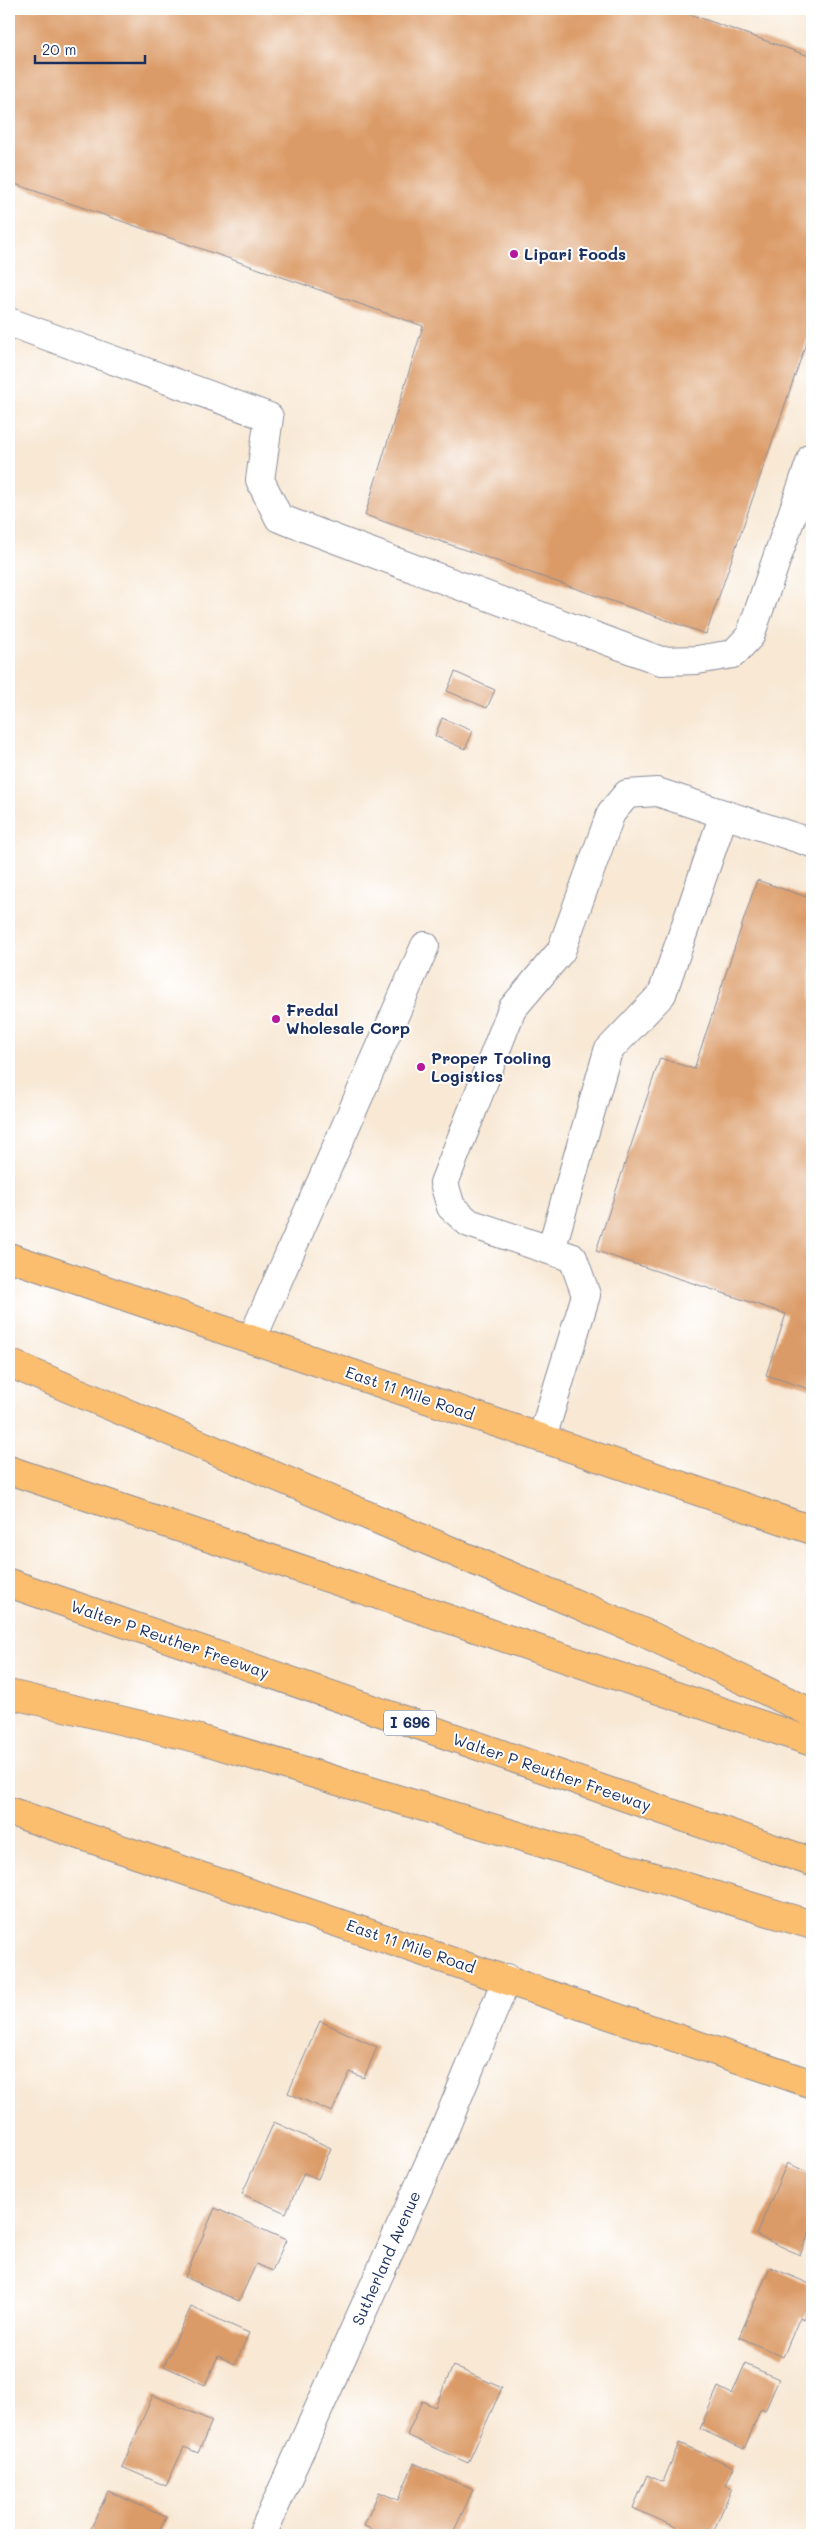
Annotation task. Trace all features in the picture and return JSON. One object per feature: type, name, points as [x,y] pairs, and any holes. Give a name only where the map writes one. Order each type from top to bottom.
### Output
[{"type":"main road","name":"East 11 Mile Road","points":[[9,1257],[812,1530]]},
{"type":"main road","points":[[9,1363],[647,1634],[812,1713]]},
{"type":"main road","points":[[9,1470],[812,1742]]},
{"type":"main road","name":"Walter P Reuther Freeway","points":[[9,1583],[812,1862]]},
{"type":"main road","points":[[9,1694],[196,1738],[812,1925]]},
{"type":"main road","name":"East 11 Mile Road","points":[[9,1811],[507,1978],[812,2084]]},
{"type":"street","points":[[9,322],[269,416],[260,480],[279,518],[661,661],[697,660],[733,654],[750,636],[812,457]]},
{"type":"street","points":[[542,1438],[586,1295],[573,1258],[469,1223],[451,1207],[444,1183],[512,1009],[561,951],[611,813],[627,794],[658,792],[812,843]]},
{"type":"street","points":[[551,1250],[608,1051],[662,994],[724,814]]},
{"type":"street","points":[[252,1339],[425,946]]},
{"type":"street","name":"Sutherland Avenue","points":[[262,2535],[440,2137],[507,1978]]},
{"type":"building","name":"Lipari Foods","points":[[9,9],[675,9],[812,57],[812,326],[706,634],[365,515],[423,326],[9,182]]},
{"type":"building","points":[[455,672],[495,690],[487,708],[447,691]]},
{"type":"building","points":[[442,718],[473,731],[465,749],[435,736]]},
{"type":"building","points":[[757,880],[812,899],[812,1390],[766,1375],[786,1314],[596,1251],[660,1058],[694,1069]]},
{"type":"building","points":[[320,2021],[377,2047],[364,2078],[350,2072],[332,2112],[288,2093]]},
{"type":"building","points":[[274,2122],[331,2148],[318,2179],[304,2173],[286,2213],[242,2194]]},
{"type":"building","points":[[787,2163],[812,2174],[812,2226],[800,2255],[756,2235]]},
{"type":"building","points":[[215,2208],[286,2240],[272,2271],[256,2264],[239,2301],[185,2277]]},
{"type":"building","points":[[770,2267],[812,2285],[812,2300],[804,2319],[800,2317],[783,2357],[739,2337]]},
{"type":"building","points":[[191,2307],[249,2333],[235,2364],[218,2356],[205,2385],[164,2366]]},
{"type":"building","points":[[745,2364],[779,2379],[765,2411],[761,2409],[744,2449],[700,2429],[718,2387],[732,2394]]},
{"type":"building","points":[[453,2366],[502,2388],[468,2463],[407,2435],[422,2401],[435,2407]]},
{"type":"building","points":[[153,2395],[212,2421],[198,2453],[184,2447],[166,2486],[122,2467]]},
{"type":"building","points":[[679,2443],[734,2467],[726,2485],[732,2488],[712,2535],[694,2535],[633,2508],[647,2475],[663,2482]]},
{"type":"building","points":[[414,2463],[473,2490],[452,2535],[385,2535],[364,2526],[379,2492],[398,2500]]},
{"type":"building","points":[[108,2491],[166,2517],[158,2535],[88,2535]]},
{"type":"place","name":"Lipari Foods","points":[[514,254]]},
{"type":"place","name":"Fredal Wholesale Corp","points":[[276,1019]]},
{"type":"place","name":"Proper Tooling Logistics","points":[[421,1067]]}]
